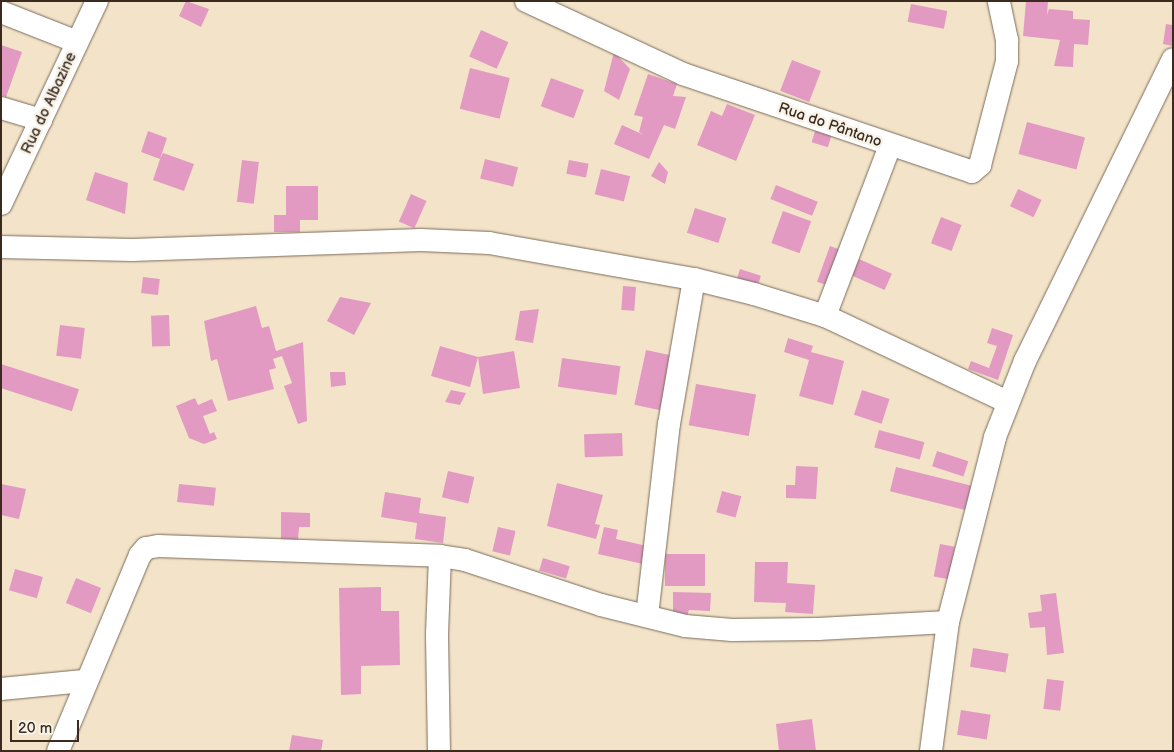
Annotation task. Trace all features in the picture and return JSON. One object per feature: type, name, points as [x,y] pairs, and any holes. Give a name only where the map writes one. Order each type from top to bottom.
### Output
[{"type":"street","name":"Rua do Albazine","points":[[1,204],[96,1]]},
{"type":"street","name":"Rua do Pântano","points":[[526,1],[683,74],[965,171],[977,170],[980,165],[1006,61],[1006,40],[999,1]]},
{"type":"street","points":[[1,12],[77,42]]},
{"type":"street","points":[[931,751],[948,622],[995,437],[1025,361],[1173,59]]},
{"type":"street","points":[[1,108],[41,120]]},
{"type":"street","points":[[825,316],[890,146]]},
{"type":"street","points":[[1,247],[132,250],[322,241],[455,240],[694,279],[825,316],[1008,402]]},
{"type":"street","points":[[647,616],[669,424],[694,279]]},
{"type":"street","points":[[58,751],[84,681],[146,548],[440,556],[465,560],[601,605],[685,626],[732,630],[948,622]]},
{"type":"street","points":[[439,751],[437,634],[440,556]]},
{"type":"street","points":[[1,689],[84,681]]},
{"type":"building","points":[[186,1],[209,9],[201,27],[179,16]]},
{"type":"building","points":[[1026,1],[1048,1],[1047,15],[1049,9],[1073,11],[1073,19],[1090,20],[1088,45],[1074,44],[1073,67],[1054,66],[1060,40],[1023,36]]},
{"type":"building","points":[[911,4],[947,11],[944,29],[908,22]]},
{"type":"building","points":[[1166,24],[1173,25],[1173,46],[1163,44]]},
{"type":"building","points":[[481,30],[508,42],[497,69],[469,56]]},
{"type":"building","points":[[1,45],[22,52],[6,97],[1,95]]},
{"type":"building","points":[[614,52],[630,69],[619,100],[604,91]]},
{"type":"building","points":[[792,60],[821,71],[809,102],[780,91]]},
{"type":"building","points":[[470,68],[510,78],[500,119],[460,109]]},
{"type":"building","points":[[648,74],[677,84],[673,96],[686,97],[675,129],[664,125],[649,159],[614,144],[622,125],[644,135],[639,132],[643,117],[634,115]]},
{"type":"building","points":[[551,78],[584,90],[574,118],[541,106]]},
{"type":"building","points":[[727,104],[755,115],[736,161],[697,145],[711,111],[722,116]]},
{"type":"building","points":[[1027,122],[1085,138],[1076,169],[1018,154]]},
{"type":"building","points":[[816,128],[832,133],[828,147],[812,142]]},
{"type":"building","points":[[148,131],[167,138],[160,159],[141,152]]},
{"type":"building","points":[[163,153],[194,164],[184,191],[153,180]]},
{"type":"building","points":[[485,159],[518,167],[513,187],[480,178]]},
{"type":"building","points":[[242,160],[259,162],[254,204],[237,202]]},
{"type":"building","points":[[569,160],[589,164],[586,178],[566,174]]},
{"type":"building","points":[[659,162],[668,172],[665,184],[651,176]]},
{"type":"building","points":[[601,169],[630,176],[624,201],[595,194]]},
{"type":"building","points":[[95,172],[128,183],[125,214],[86,200]]},
{"type":"building","points":[[776,185],[818,202],[812,216],[770,199]]},
{"type":"building","points":[[286,186],[318,186],[318,220],[300,220],[300,232],[274,232],[274,215],[286,215]]},
{"type":"building","points":[[1018,189],[1042,200],[1034,217],[1010,206]]},
{"type":"building","points":[[411,194],[427,201],[414,228],[399,221]]},
{"type":"building","points":[[695,208],[726,218],[718,243],[687,233]]},
{"type":"building","points":[[783,211],[811,221],[800,253],[771,243]]},
{"type":"building","points":[[941,217],[962,225],[952,251],[931,243]]},
{"type":"building","points":[[830,246],[844,251],[831,287],[817,282]]},
{"type":"building","points":[[859,259],[892,274],[885,290],[852,275]]},
{"type":"building","points":[[740,269],[761,276],[758,286],[737,279]]},
{"type":"building","points":[[143,277],[160,279],[158,295],[141,293]]},
{"type":"building","points":[[623,286],[636,287],[634,311],[621,310]]},
{"type":"building","points":[[340,297],[371,303],[354,335],[327,321]]},
{"type":"building","points":[[256,306],[262,328],[269,326],[276,351],[303,342],[307,421],[298,424],[284,386],[292,383],[282,356],[273,359],[276,368],[269,370],[274,389],[228,401],[217,359],[211,361],[204,321]]},
{"type":"building","points":[[539,309],[533,343],[515,340],[520,311]]},
{"type":"building","points":[[169,315],[170,346],[152,347],[151,316]]},
{"type":"building","points":[[60,325],[85,328],[81,359],[56,356]]},
{"type":"building","points":[[992,328],[1013,335],[998,380],[968,369],[971,361],[989,368],[997,346],[987,343]]},
{"type":"building","points":[[788,338],[813,346],[811,352],[844,361],[833,405],[799,396],[809,360],[784,352]]},
{"type":"building","points":[[440,346],[478,357],[470,387],[431,376]]},
{"type":"building","points":[[646,350],[675,356],[664,411],[634,405]]},
{"type":"building","points":[[514,351],[520,388],[483,394],[478,357]]},
{"type":"building","points":[[562,358],[620,366],[616,395],[558,387]]},
{"type":"building","points":[[1,364],[79,389],[72,411],[1,388]]},
{"type":"building","points":[[330,372],[345,372],[346,385],[331,387]]},
{"type":"building","points":[[696,384],[756,395],[749,436],[689,425]]},
{"type":"building","points":[[451,390],[466,393],[460,405],[445,402]]},
{"type":"building","points":[[862,390],[890,399],[882,424],[854,415]]},
{"type":"building","points":[[195,398],[198,405],[212,399],[217,411],[203,416],[210,434],[214,432],[217,439],[204,444],[189,438],[176,406]]},
{"type":"building","points":[[879,430],[924,442],[920,460],[874,447]]},
{"type":"building","points":[[622,433],[623,456],[585,457],[584,434]]},
{"type":"building","points":[[937,451],[968,461],[963,476],[932,466]]},
{"type":"building","points":[[796,466],[818,467],[816,499],[786,498],[786,485],[795,485]]},
{"type":"building","points":[[896,467],[978,487],[971,512],[890,491]]},
{"type":"building","points":[[448,471],[474,477],[468,503],[442,497]]},
{"type":"building","points":[[557,483],[603,495],[595,524],[600,525],[596,539],[547,526]]},
{"type":"building","points":[[1,484],[26,489],[19,519],[1,515]]},
{"type":"building","points":[[179,484],[216,488],[214,506],[177,502]]},
{"type":"building","points":[[722,491],[741,496],[736,517],[716,512]]},
{"type":"building","points":[[385,492],[421,498],[419,513],[446,517],[443,543],[415,539],[417,523],[381,517]]},
{"type":"building","points":[[281,512],[310,513],[310,527],[299,527],[298,541],[281,540]]},
{"type":"building","points":[[498,527],[516,531],[510,555],[492,551]]},
{"type":"building","points":[[604,527],[618,530],[616,539],[647,546],[643,564],[598,554]]},
{"type":"building","points":[[940,544],[955,547],[948,579],[934,576]]},
{"type":"building","points":[[665,554],[705,554],[705,586],[665,586]]},
{"type":"building","points":[[543,558],[570,566],[566,579],[539,570]]},
{"type":"building","points":[[755,562],[788,562],[787,583],[815,585],[813,614],[785,612],[786,603],[754,602]]},
{"type":"building","points":[[15,569],[43,577],[37,598],[9,590]]},
{"type":"building","points":[[76,578],[101,588],[91,613],[66,603]]},
{"type":"building","points":[[381,587],[381,611],[399,611],[400,665],[361,666],[361,694],[341,695],[339,588]]},
{"type":"building","points":[[673,592],[711,593],[710,611],[689,610],[687,616],[673,616]]},
{"type":"building","points":[[1056,593],[1064,653],[1047,655],[1045,627],[1030,628],[1028,613],[1042,611],[1040,595]]},
{"type":"building","points":[[973,648],[1009,654],[1006,672],[970,667]]},
{"type":"building","points":[[1047,679],[1064,681],[1060,711],[1043,709]]},
{"type":"building","points":[[961,710],[991,715],[987,739],[957,735]]},
{"type":"building","points":[[812,719],[816,751],[779,751],[776,724]]},
{"type":"building","points":[[292,735],[323,740],[321,751],[289,751]]}]
